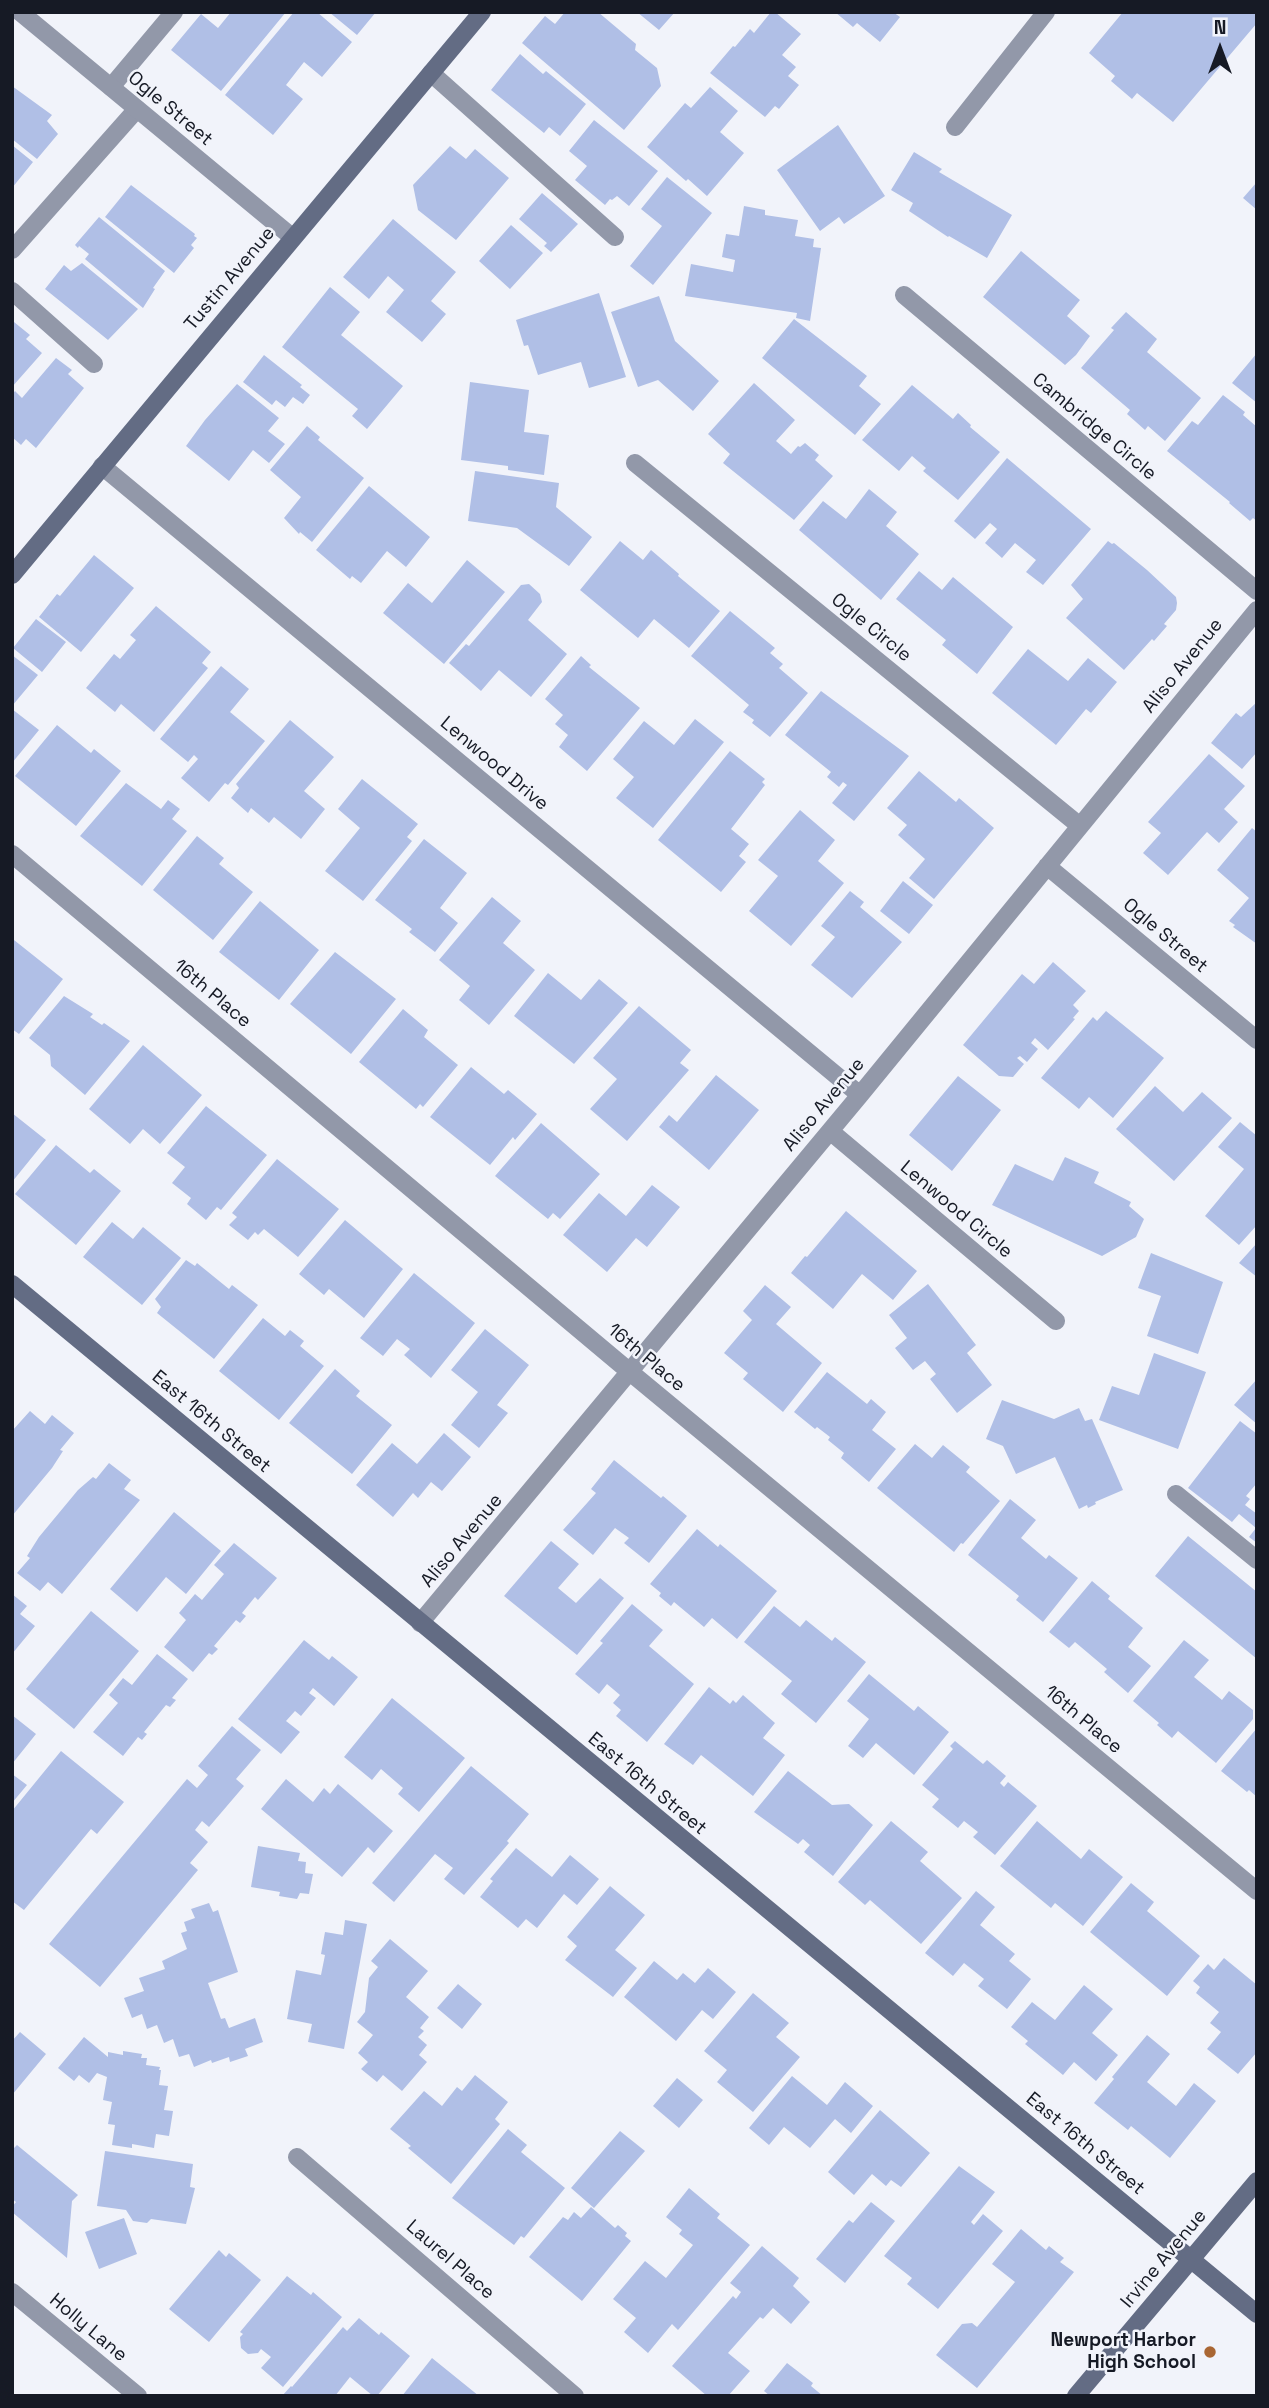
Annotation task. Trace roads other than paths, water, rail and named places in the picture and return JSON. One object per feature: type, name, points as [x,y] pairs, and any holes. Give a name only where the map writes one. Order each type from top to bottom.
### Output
[{"type":"street","name":"Ogle Street","points":[[20,12],[292,237]]},
{"type":"street","points":[[111,87],[174,12]]},
{"type":"street","name":"Tustin Avenue","points":[[12,575],[482,12]]},
{"type":"street","points":[[955,127],[1046,12]]},
{"type":"street","points":[[431,73],[615,237]]},
{"type":"street","points":[[12,250],[137,109]]},
{"type":"street","points":[[12,291],[94,363]]},
{"type":"street","name":"Cambridge Circle","points":[[904,295],[1257,591]]},
{"type":"street","name":"Ogle Circle","points":[[635,463],[1080,826]]},
{"type":"street","name":"Lenwood Drive","points":[[102,466],[860,1095]]},
{"type":"street","name":"Aliso Avenue","points":[[420,1623],[860,1095],[1257,610]]},
{"type":"street","name":"16th Place","points":[[12,854],[629,1371],[1257,1891]]},
{"type":"street","name":"Ogle Street","points":[[1047,866],[1257,1040]]},
{"type":"street","name":"Lenwood Circle","points":[[830,1130],[1056,1321]]},
{"type":"street","name":"East 16th Street","points":[[12,1284],[1257,2314]]},
{"type":"street","points":[[1177,1494],[1257,1560]]},
{"type":"street","name":"Laurel Place","points":[[297,2157],[575,2396]]},
{"type":"street","name":"Irvine Avenue","points":[[1076,2396],[1257,2181]]},
{"type":"street","name":"Holly Lane","points":[[12,2292],[138,2396]]},
{"type":"place","name":"Newport Harbor High School","points":[[1210,2352]]}]
